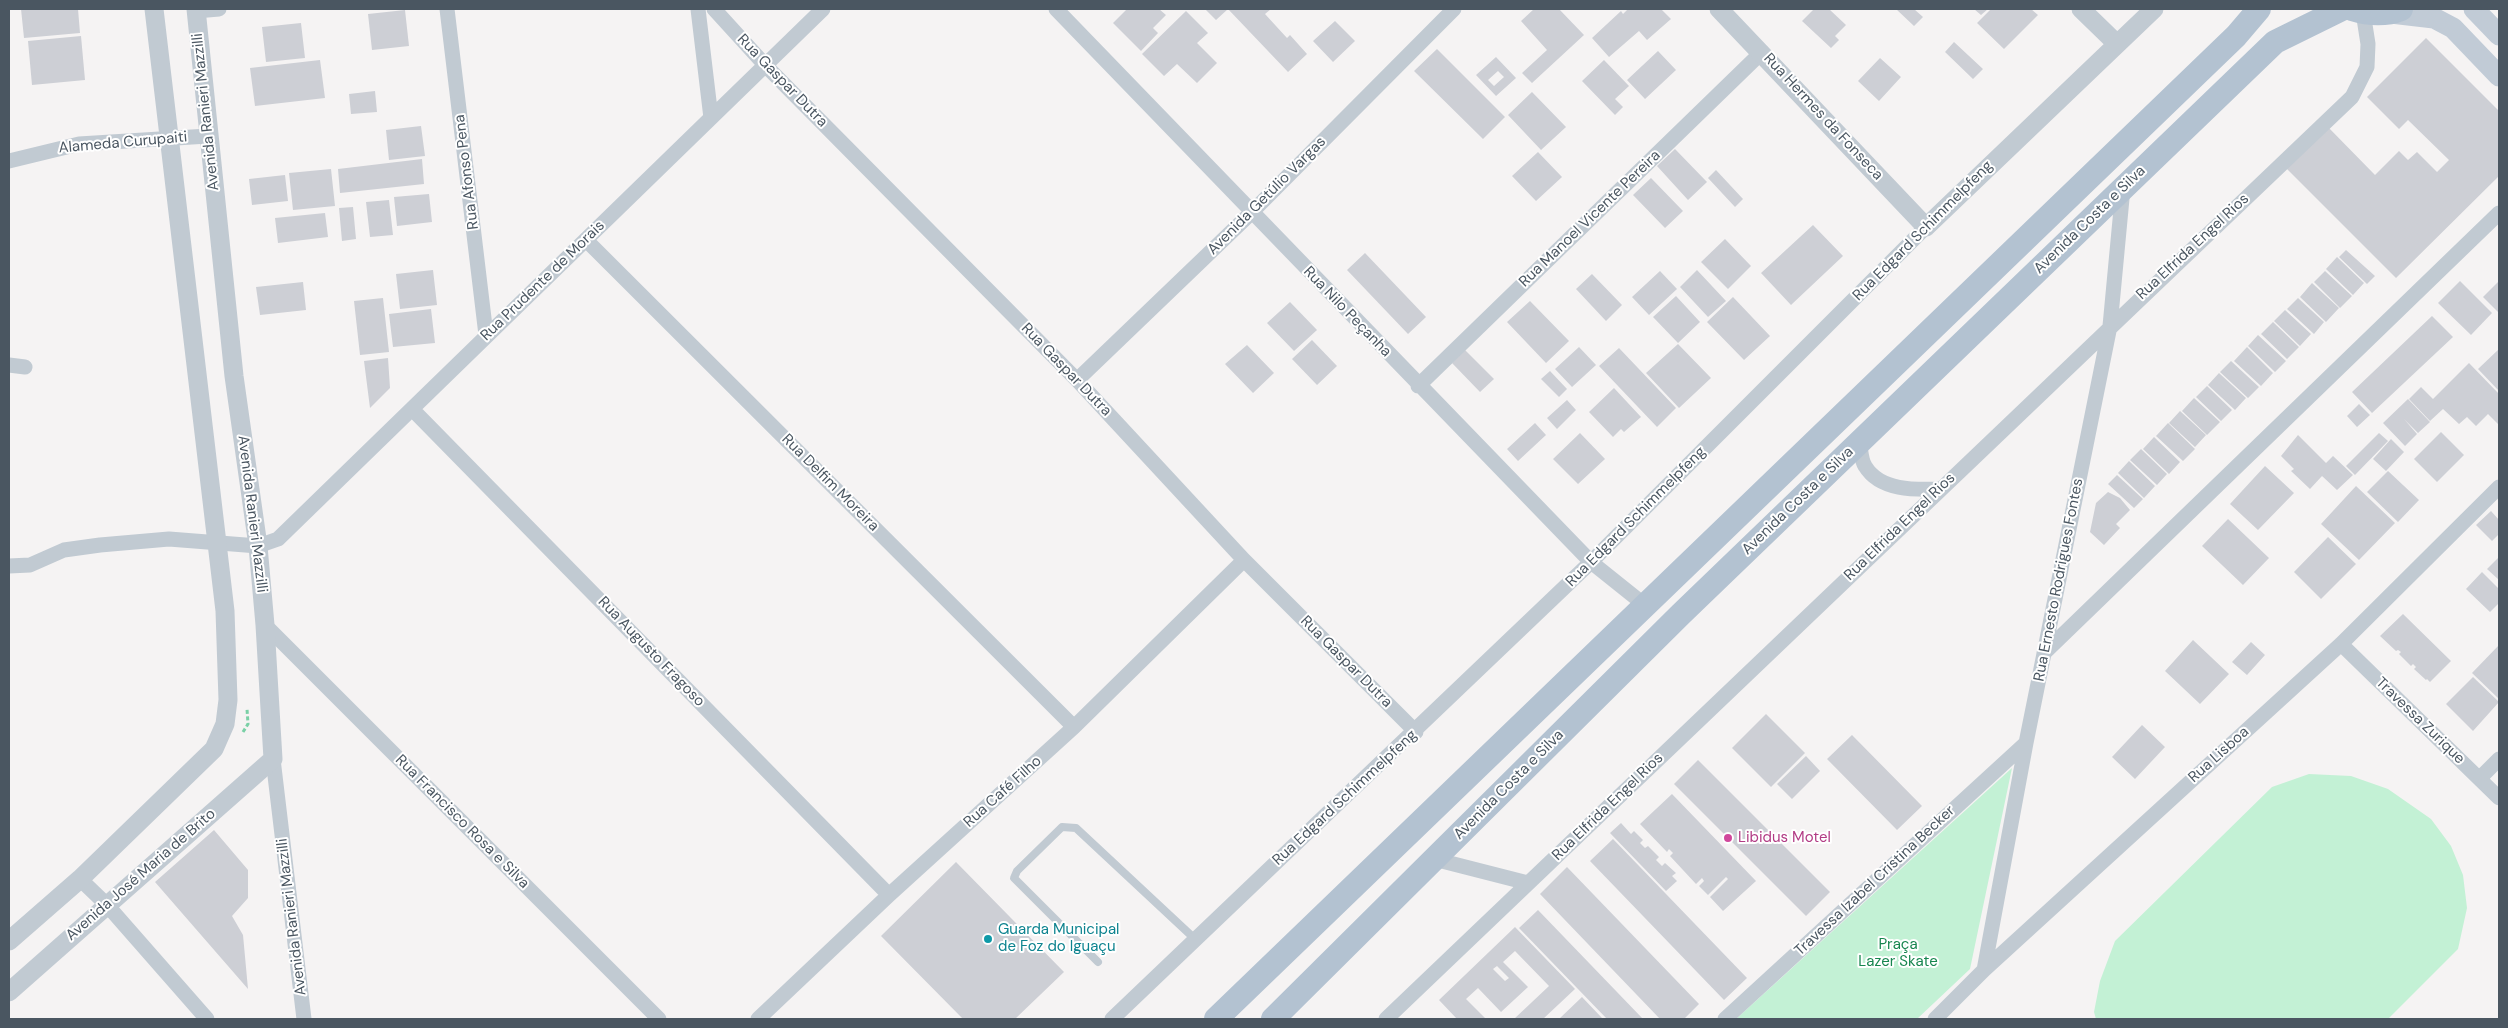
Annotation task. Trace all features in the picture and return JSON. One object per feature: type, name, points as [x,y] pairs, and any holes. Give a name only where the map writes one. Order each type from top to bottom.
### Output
[{"type":"main road","name":"Avenida Costa e Silva","points":[[1216,1019],[2236,36],[2259,9]]},
{"type":"main road","points":[[2474,9],[2499,35]]},
{"type":"main road","name":"Avenida Costa e Silva","points":[[1273,1019],[1681,614],[2275,42],[2352,10],[2396,11]]},
{"type":"main road","points":[[2396,11],[2434,18],[2452,28],[2499,76]]},
{"type":"street","points":[[9,941],[80,879],[214,749],[225,724],[228,700],[225,611],[154,9]]},
{"type":"street","points":[[196,10],[219,9]]},
{"type":"street","name":"Rua Afonso Pena","points":[[447,9],[486,335]]},
{"type":"street","points":[[698,9],[711,118]]},
{"type":"street","name":"Rua Gaspar Dutra","points":[[714,9],[765,65],[1077,380],[1244,560],[1416,732]]},
{"type":"street","name":"Rua Prudente de Morais","points":[[258,546],[278,539],[823,9]]},
{"type":"street","name":"Rua Nilo Peçanha","points":[[1056,9],[1418,386],[1591,562],[1646,606]]},
{"type":"street","name":"Avenida Getúlio Vargas","points":[[1077,380],[1251,213],[1454,9]]},
{"type":"street","name":"Rua Hermes da Fonseca","points":[[1719,9],[1762,52],[1926,227]]},
{"type":"street","points":[[2081,9],[2116,43]]},
{"type":"street","name":"Rua Edgard Schimmelpfeng","points":[[1112,1019],[1416,732],[1591,562],[1926,227],[2116,43],[2154,9]]},
{"type":"street","name":"Avenida Ranieri Mazzilli","points":[[196,10],[234,376],[258,546],[273,758],[304,1019]]},
{"type":"street","name":"Rua Elfrida Engel Rios","points":[[1386,1019],[1940,488],[2352,97],[2367,67],[2368,44],[2352,10]]},
{"type":"street","name":"Rua Manoel Vicente Pereira","points":[[1418,386],[1762,52]]},
{"type":"street","name":"Alameda Curupaiti","points":[[9,161],[79,144],[170,140],[208,136]]},
{"type":"street","name":"Rua Ernesto Rodrigues Fontes","points":[[1984,970],[2026,743],[2110,326],[2123,188]]},
{"type":"street","points":[[2044,653],[2499,213]]},
{"type":"street","name":"Rua Delfim Moreira","points":[[586,240],[1074,727]]},
{"type":"street","points":[[9,365],[26,367]]},
{"type":"street","name":"Rua Augusto Fragoso","points":[[412,409],[889,895]]},
{"type":"street","points":[[1859,442],[1864,465],[1880,481],[1910,490],[1940,488]]},
{"type":"street","name":"Rua Lisboa","points":[[1935,1019],[1984,970],[2341,644],[2499,487]]},
{"type":"street","points":[[9,566],[30,565],[64,550],[169,539],[258,546]]},
{"type":"street","name":"Rua Café Filho","points":[[758,1019],[889,895],[1074,727],[1244,560]]},
{"type":"street","name":"Rua Francisco Rosa e Silva","points":[[265,625],[659,1019]]},
{"type":"street","name":"Travessa Zurique","points":[[2341,644],[2499,798]]},
{"type":"street","name":"Travessa Izabel Cristina Becker","points":[[1725,1019],[2026,743]]},
{"type":"street","name":"Avenida José Maria de Brito","points":[[9,992],[273,758]]},
{"type":"street","points":[[2480,778],[2499,759]]},
{"type":"street","points":[[1434,859],[1528,883]]},
{"type":"street","points":[[80,879],[107,905],[208,1019]]},
{"type":"lane","points":[[1098,962],[1014,878],[1017,871],[1062,827],[1076,828],[1195,939]]},
{"type":"path","points":[[238,740],[248,724],[247,705]]},
{"type":"green space","name":"Praça Lazer Skate","points":[[2012,768],[1970,969],[1917,1019],[1736,1019]]},
{"type":"green space","points":[[2309,774],[2351,776],[2388,789],[2431,819],[2451,846],[2463,875],[2467,908],[2458,949],[2388,1019],[2096,1019],[2094,1012],[2100,981],[2115,941],[2272,787]]},
{"type":"building","points":[[21,9],[78,9],[80,33],[24,38]]},
{"type":"building","points":[[1127,9],[1159,9],[1166,15],[1153,28],[1158,33],[1141,51],[1113,23]]},
{"type":"building","points":[[1205,9],[1228,9],[1216,20]]},
{"type":"building","points":[[1228,9],[1271,9],[1265,14],[1287,38],[1290,35],[1307,54],[1288,72]]},
{"type":"building","points":[[1534,9],[1559,9],[1584,35],[1532,83],[1522,73],[1547,50],[1521,21]]},
{"type":"building","points":[[1628,9],[1661,9],[1671,19],[1647,40],[1639,31],[1609,57],[1592,38],[1621,11],[1623,14]]},
{"type":"building","points":[[1814,9],[1829,9],[1846,25],[1835,36],[1839,40],[1831,48],[1802,21]]},
{"type":"building","points":[[1896,9],[1914,9],[1923,17],[1914,26]]},
{"type":"building","points":[[1974,9],[1988,9],[1981,15]]},
{"type":"building","points":[[1991,9],[2031,9],[2038,15],[2004,49],[1977,23]]},
{"type":"building","points":[[405,10],[409,46],[372,50],[368,14]]},
{"type":"building","points":[[1186,11],[1208,33],[1197,43],[1217,63],[1197,83],[1177,64],[1164,76],[1142,54]]},
{"type":"building","points":[[1335,21],[1355,41],[1333,62],[1313,41]]},
{"type":"building","points":[[301,23],[305,58],[266,62],[262,27]]},
{"type":"building","points":[[81,36],[85,80],[32,85],[28,41]]},
{"type":"building","points":[[2426,38],[2499,111],[2499,176],[2396,278],[2286,168],[2328,127],[2375,175],[2399,151],[2408,160],[2417,152],[2437,172],[2449,160],[2408,120],[2399,129],[2367,97]]},
{"type":"building","points":[[1954,42],[1983,69],[1973,79],[1945,52]]},
{"type":"building","points":[[1437,49],[1505,117],[1483,139],[1414,71]]},
{"type":"building","points":[[1658,51],[1676,70],[1645,99],[1627,80]]},
{"type":"building","points":[[1496,57],[1516,78],[1496,96],[1476,75]],"holes":[[[1498,71],[1504,77],[1494,86],[1488,80]]]},
{"type":"building","points":[[1880,58],[1901,77],[1879,101],[1858,81]]},
{"type":"building","points":[[320,60],[325,98],[255,106],[250,68]]},
{"type":"building","points":[[1604,60],[1629,86],[1615,99],[1623,107],[1615,115],[1582,81]]},
{"type":"building","points":[[375,91],[377,112],[351,114],[349,94]]},
{"type":"building","points":[[1532,92],[1566,127],[1541,150],[1508,115]]},
{"type":"building","points":[[421,126],[425,156],[389,160],[386,130]]},
{"type":"building","points":[[1675,149],[1707,182],[1688,200],[1657,166]]},
{"type":"building","points":[[1538,152],[1562,177],[1536,201],[1512,176]]},
{"type":"building","points":[[422,159],[424,184],[340,193],[338,169]]},
{"type":"building","points":[[331,169],[335,206],[293,210],[289,173]]},
{"type":"building","points":[[1716,170],[1743,199],[1735,207],[1708,178]]},
{"type":"building","points":[[285,175],[288,201],[252,205],[249,179]]},
{"type":"building","points":[[1651,178],[1683,211],[1665,228],[1633,195]]},
{"type":"building","points":[[429,194],[432,222],[397,226],[394,197]]},
{"type":"building","points":[[389,200],[393,235],[370,237],[366,202]]},
{"type":"building","points":[[353,207],[356,239],[342,241],[339,208]]},
{"type":"building","points":[[325,213],[328,237],[278,243],[275,218]]},
{"type":"building","points":[[1813,225],[1843,256],[1791,305],[1761,273]]},
{"type":"building","points":[[1725,239],[1751,266],[1728,289],[1701,262]]},
{"type":"building","points":[[2346,250],[2375,276],[2367,284],[2339,257]]},
{"type":"building","points":[[1365,253],[1426,317],[1408,334],[1347,270]]},
{"type":"building","points":[[2337,257],[2364,283],[2353,295],[2326,269]]},
{"type":"building","points":[[433,270],[437,305],[400,309],[396,274]]},
{"type":"building","points":[[1697,270],[1726,301],[1708,317],[1680,287]]},
{"type":"building","points":[[1660,271],[1677,289],[1649,315],[1632,297]]},
{"type":"building","points":[[2325,271],[2352,296],[2340,308],[2314,282]]},
{"type":"building","points":[[1592,274],[1622,305],[1606,321],[1576,289]]},
{"type":"building","points":[[2460,281],[2492,313],[2471,335],[2438,303]]},
{"type":"building","points":[[2499,281],[2499,313],[2483,297]]},
{"type":"building","points":[[303,282],[306,310],[260,315],[256,287]]},
{"type":"building","points":[[2312,283],[2339,308],[2326,322],[2300,297]]},
{"type":"building","points":[[1676,296],[1700,322],[1678,343],[1653,317]]},
{"type":"building","points":[[1733,297],[1770,336],[1744,360],[1707,322]]},
{"type":"building","points":[[383,298],[389,352],[360,355],[354,301]]},
{"type":"building","points":[[2298,298],[2324,322],[2314,334],[2287,309]]},
{"type":"building","points":[[1530,301],[1569,341],[1546,363],[1507,322]]},
{"type":"building","points":[[1290,302],[1317,330],[1294,351],[1267,323]]},
{"type":"building","points":[[431,309],[435,343],[393,347],[389,314]]},
{"type":"building","points":[[2285,310],[2311,334],[2300,346],[2274,321]]},
{"type":"building","points":[[2432,316],[2453,337],[2372,413],[2352,392]]},
{"type":"building","points":[[2273,322],[2299,347],[2287,359],[2261,334]]},
{"type":"building","points":[[2258,335],[2286,361],[2275,372],[2248,346]]},
{"type":"building","points":[[1312,340],[1337,366],[1317,385],[1292,359]]},
{"type":"building","points":[[1678,344],[1711,378],[1679,408],[1646,373]]},
{"type":"building","points":[[1247,345],[1274,373],[1253,393],[1225,364]]},
{"type":"building","points":[[1579,347],[1596,365],[1572,387],[1555,369]]},
{"type":"building","points":[[2247,347],[2273,373],[2261,386],[2234,361]]},
{"type":"building","points":[[1619,348],[1676,408],[1657,427],[1599,366]]},
{"type":"building","points":[[2499,349],[2499,391],[2478,369]]},
{"type":"building","points":[[1465,350],[1494,379],[1480,392],[1452,363]]},
{"type":"building","points":[[388,358],[390,388],[370,408],[364,361]]},
{"type":"building","points":[[2231,361],[2259,387],[2248,398],[2220,372]]},
{"type":"building","points":[[2469,363],[2499,394],[2498,424],[2488,414],[2476,426],[2467,417],[2459,424],[2443,409],[2430,421],[2409,399],[2421,387],[2433,399]]},
{"type":"building","points":[[1550,371],[1567,389],[1559,397],[1541,379]]},
{"type":"building","points":[[2219,373],[2246,398],[2235,410],[2208,385]]},
{"type":"building","points":[[2207,386],[2232,410],[2221,421],[2196,397]]},
{"type":"building","points":[[1614,388],[1641,417],[1624,432],[1621,429],[1613,437],[1589,412]]},
{"type":"building","points":[[2194,398],[2220,422],[2207,435],[2182,411]]},
{"type":"building","points":[[2408,399],[2430,422],[2418,433],[2404,419],[2417,434],[2405,446],[2383,423]]},
{"type":"building","points":[[1567,400],[1576,410],[1557,429],[1547,418]]},
{"type":"building","points":[[2359,404],[2370,415],[2357,427],[2347,416]]},
{"type":"building","points":[[2180,411],[2206,435],[2195,447],[2169,423]]},
{"type":"building","points":[[1535,423],[1546,435],[1518,461],[1507,449]]},
{"type":"building","points":[[2168,423],[2195,449],[2183,461],[2156,436]]},
{"type":"building","points":[[2441,432],[2464,455],[2437,482],[2414,459]]},
{"type":"building","points":[[1580,433],[1605,459],[1578,484],[1553,459]]},
{"type":"building","points":[[2379,433],[2388,441],[2355,475],[2346,466]]},
{"type":"building","points":[[2298,435],[2326,463],[2333,456],[2353,475],[2337,490],[2322,476],[2310,489],[2291,471],[2294,469],[2281,456]]},
{"type":"building","points":[[2154,437],[2180,462],[2169,474],[2143,449]]},
{"type":"building","points":[[2391,439],[2404,452],[2386,471],[2373,459]]},
{"type":"building","points":[[2141,449],[2167,474],[2157,485],[2130,460]]},
{"type":"building","points":[[2129,461],[2155,486],[2144,498],[2118,473]]},
{"type":"building","points":[[2265,466],[2294,493],[2258,530],[2230,504]]},
{"type":"building","points":[[2388,471],[2419,500],[2398,522],[2367,492]]},
{"type":"building","points":[[2117,475],[2143,499],[2134,508],[2108,484]]},
{"type":"building","points":[[2356,486],[2395,523],[2359,560],[2321,524]]},
{"type":"building","points":[[2108,492],[2120,498],[2130,510],[2116,524],[2120,528],[2104,545],[2090,532],[2096,503]]},
{"type":"building","points":[[2491,511],[2499,520],[2499,534],[2492,541],[2476,525]]},
{"type":"building","points":[[2228,519],[2269,558],[2243,585],[2202,546]]},
{"type":"building","points":[[2328,537],[2356,564],[2321,599],[2294,572]]},
{"type":"building","points":[[2499,557],[2499,580],[2487,569]]},
{"type":"building","points":[[2482,572],[2499,589],[2499,603],[2490,612],[2466,589]]},
{"type":"building","points":[[2403,614],[2451,661],[2430,682],[2414,669],[2416,667],[2413,664],[2411,666],[2399,654],[2401,652],[2396,651],[2380,636]]},
{"type":"building","points":[[2193,640],[2229,674],[2200,704],[2165,671]]},
{"type":"building","points":[[2251,642],[2265,655],[2247,675],[2232,662]]},
{"type":"building","points":[[2499,645],[2499,699],[2472,673]]},
{"type":"building","points":[[2473,677],[2499,702],[2473,731],[2446,704]]},
{"type":"building","points":[[1766,714],[1805,753],[1771,787],[1732,748]]},
{"type":"building","points":[[2142,725],[2165,747],[2135,779],[2112,757]]},
{"type":"building","points":[[1852,735],[1922,806],[1897,830],[1827,759]]},
{"type":"building","points":[[1806,756],[1820,771],[1792,799],[1777,784]]},
{"type":"building","points":[[1698,760],[1830,892],[1806,916],[1674,784]]},
{"type":"building","points":[[1672,794],[1756,881],[1723,911],[1710,897],[1728,879],[1726,877],[1708,895],[1699,886],[1704,881],[1702,878],[1696,884],[1670,856],[1673,853],[1669,849],[1667,852],[1640,824]]},
{"type":"building","points":[[1621,823],[1631,834],[1634,831],[1643,840],[1640,843],[1645,848],[1648,846],[1659,857],[1656,860],[1662,866],[1665,863],[1676,873],[1672,876],[1677,881],[1666,891],[1610,833]]},
{"type":"building","points":[[214,830],[248,870],[248,898],[232,916],[243,935],[248,989],[155,882]]},
{"type":"building","points":[[1613,839],[1747,978],[1724,1000],[1590,861]]},
{"type":"building","name":"Guarda Municipal de Foz do Iguaçu","points":[[956,862],[1064,972],[1015,1019],[963,1019],[881,936]]},
{"type":"building","points":[[1567,867],[1699,1004],[1684,1019],[1660,1019],[1540,894]]},
{"type":"building","points":[[1538,910],[1643,1019],[1607,1019],[1519,928]]},
{"type":"building","points":[[1515,927],[1575,989],[1543,1019],[1514,1019],[1549,986],[1515,951],[1503,962],[1528,987],[1501,1012],[1478,988],[1466,999],[1486,1019],[1457,1019],[1439,1000]],"holes":[[[1497,966],[1509,978],[1505,981],[1493,969]]]},
{"type":"building","points":[[1582,997],[1602,1018],[1559,1019]]},
{"type":"place","name":"Libidus Motel","points":[[1728,838]]},
{"type":"place","name":"Guarda Municipal de Foz do Iguaçu","points":[[988,939]]}]
